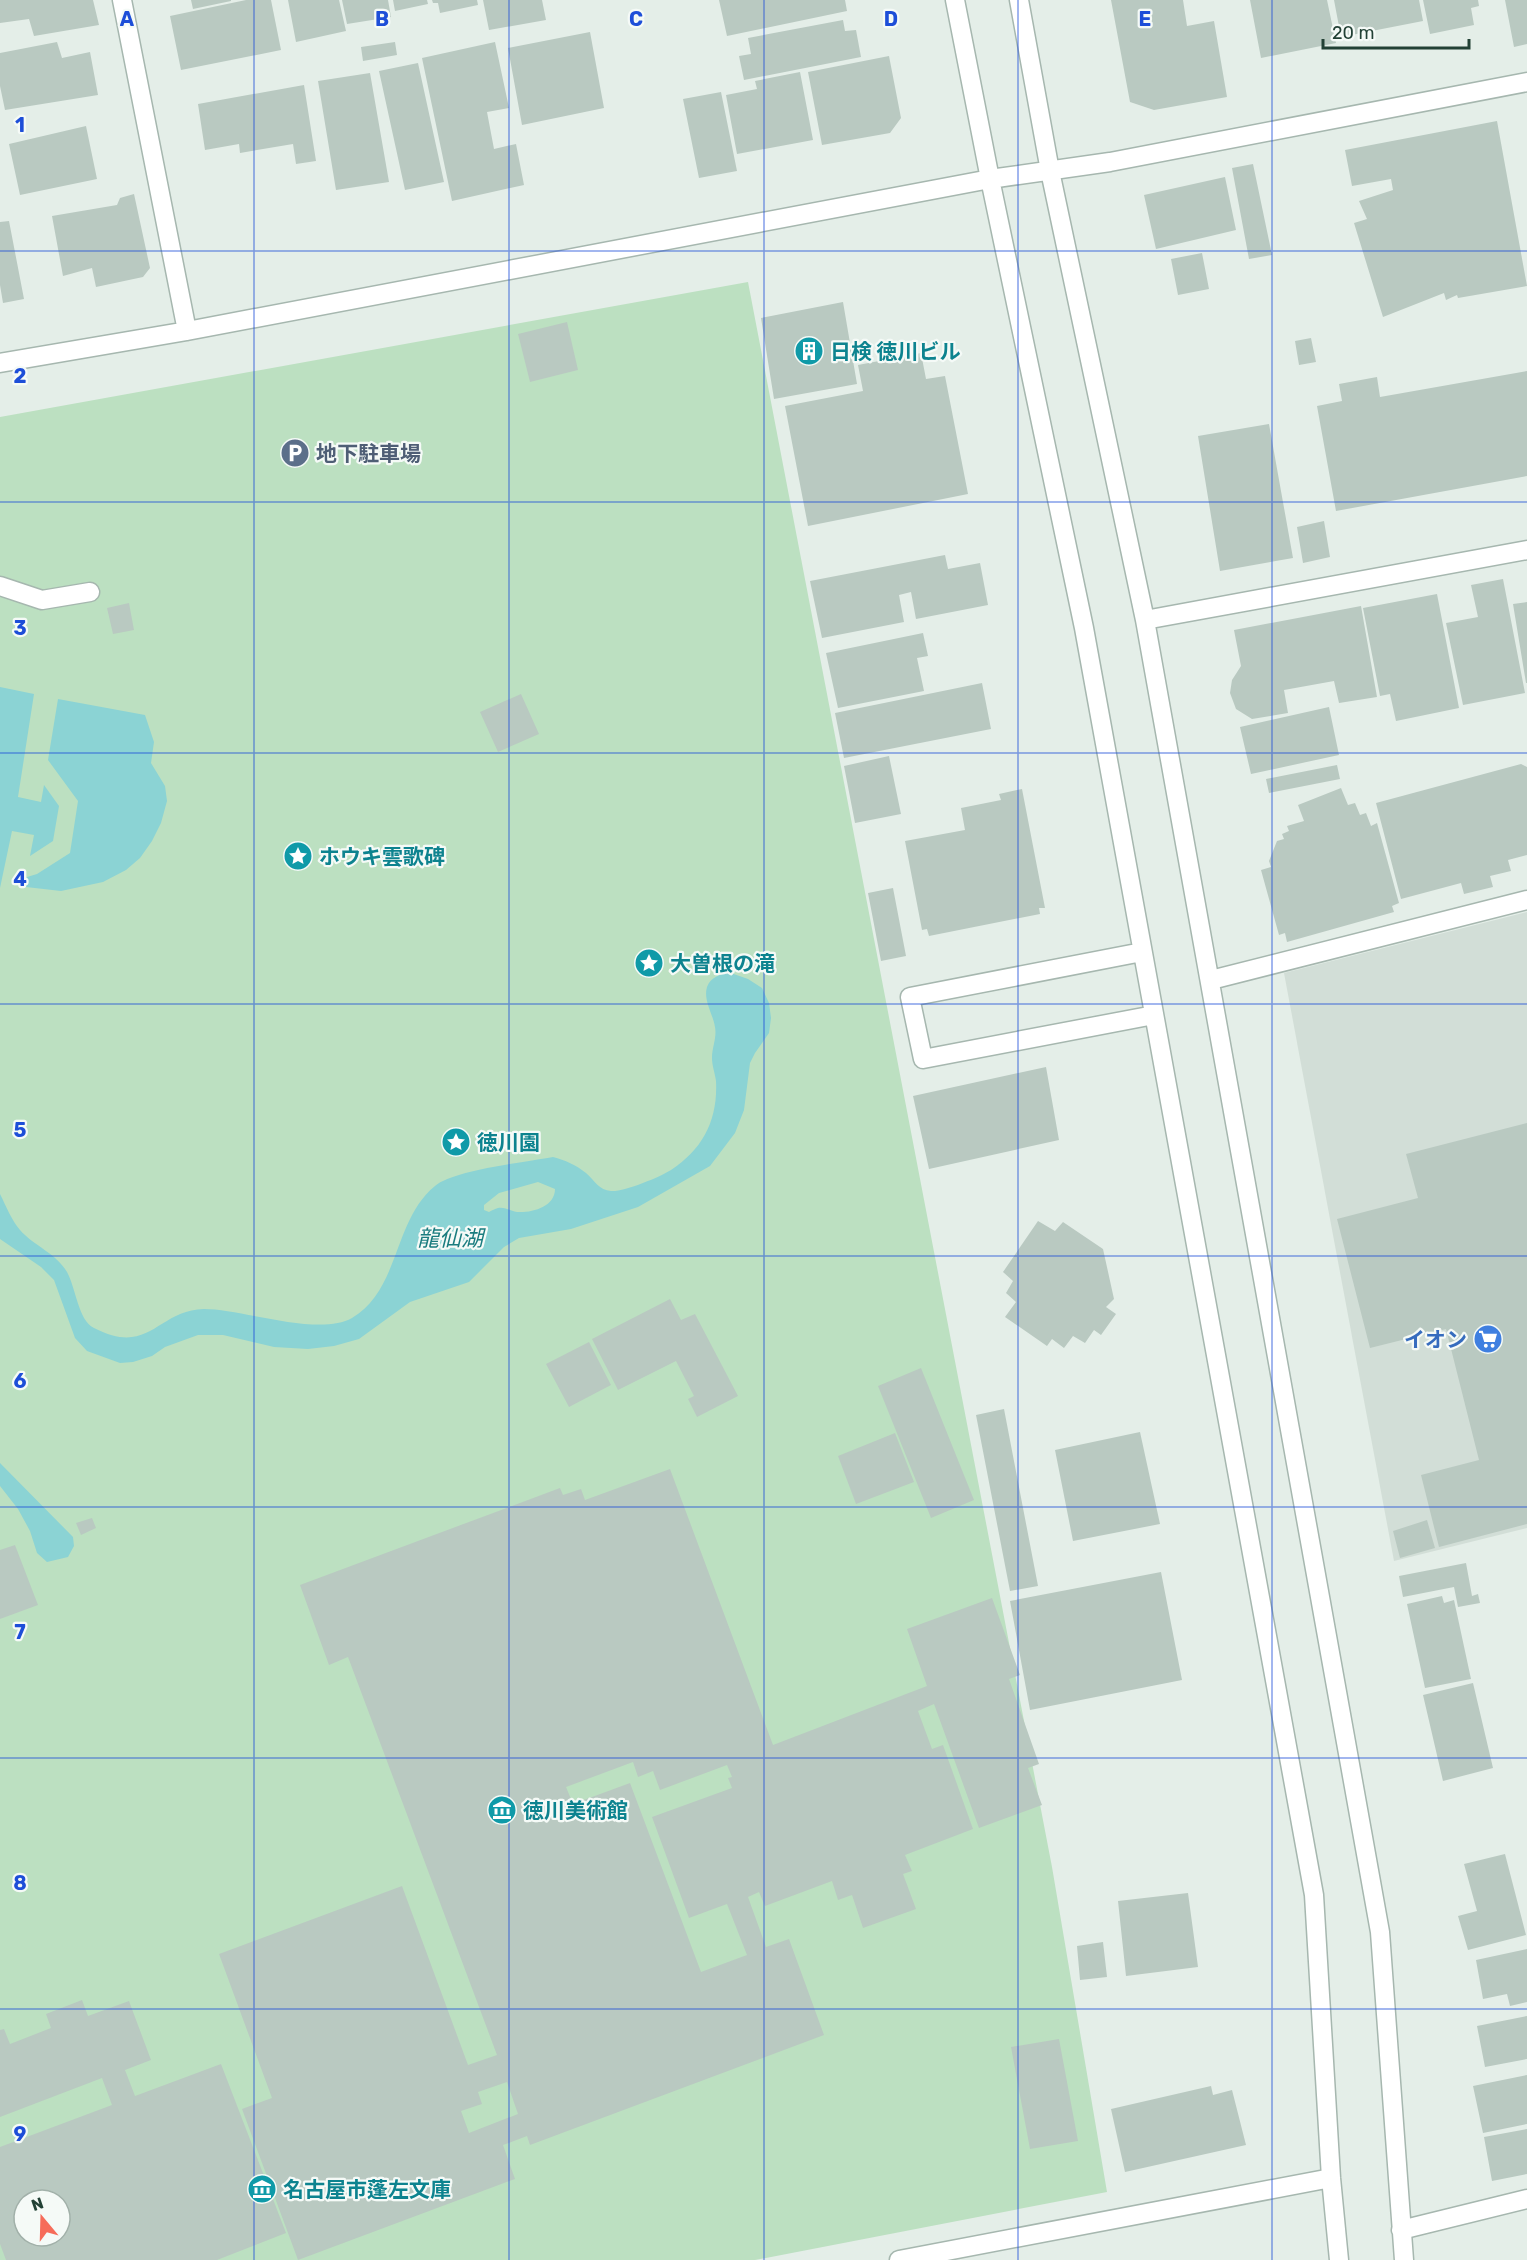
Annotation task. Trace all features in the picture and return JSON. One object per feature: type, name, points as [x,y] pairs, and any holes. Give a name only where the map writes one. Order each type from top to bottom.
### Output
[{"type":"street","points":[[122,0],[188,331]]},
{"type":"street","points":[[955,0],[1084,628],[1314,1895],[1331,2178],[1339,2260]]},
{"type":"street","points":[[1019,0],[1050,171],[1145,620],[1380,1932],[1404,2260]]},
{"type":"street","points":[[0,363],[188,331],[990,179],[1110,162],[1527,82]]},
{"type":"street","points":[[1145,620],[1527,550]]},
{"type":"street","points":[[0,586],[42,600],[90,592]]},
{"type":"street","points":[[1211,980],[1527,900]]},
{"type":"street","points":[[1142,952],[910,997],[923,1059],[1154,1015]]},
{"type":"street","points":[[899,2260],[1331,2178]]},
{"type":"street","points":[[1401,2230],[1527,2199]]},
{"type":"shaded area","points":[[1527,912],[1527,1528],[1394,1561],[1284,973]]},
{"type":"green space","name":"徳川園","points":[[748,282],[1052,1867],[1107,2192],[755,2260],[0,2260],[0,417]]},
{"type":"water","points":[[0,687],[34,694],[18,797],[41,802],[44,785],[59,806],[53,841],[30,856],[34,835],[12,831],[0,888]]},
{"type":"water","points":[[58,699],[145,715],[154,742],[151,763],[165,786],[167,801],[161,823],[152,841],[140,858],[126,870],[103,882],[61,891],[26,887],[27,877],[37,874],[70,853],[78,801],[48,760]]},
{"type":"water","name":"龍仙湖","points":[[728,972],[748,979],[762,988],[769,1003],[771,1018],[769,1033],[750,1063],[744,1110],[735,1133],[710,1166],[638,1207],[571,1229],[519,1238],[504,1247],[469,1282],[410,1302],[359,1339],[334,1346],[308,1349],[274,1347],[223,1335],[198,1335],[165,1347],[152,1356],[133,1362],[120,1363],[87,1351],[75,1338],[54,1280],[41,1267],[0,1239],[0,1194],[20,1230],[57,1260],[67,1272],[84,1318],[94,1328],[113,1336],[141,1335],[175,1316],[188,1311],[204,1309],[301,1324],[338,1323],[352,1318],[368,1306],[379,1290],[411,1217],[421,1200],[444,1180],[473,1171],[553,1157],[566,1161],[586,1173],[603,1189],[617,1191],[633,1187],[671,1170],[692,1153],[711,1121],[716,1095],[712,1064],[715,1031],[706,992],[711,981]],"holes":[[[538,1182],[555,1189],[551,1200],[536,1210],[517,1212],[501,1208],[489,1212],[484,1210],[484,1205],[499,1193]]]},
{"type":"water","points":[[0,1463],[73,1537],[74,1546],[68,1557],[47,1562],[37,1553],[30,1531],[18,1509],[0,1486]]},
{"type":"building","points":[[0,0],[93,0],[99,25],[34,36],[29,19],[0,23]]},
{"type":"building","points":[[191,0],[231,0],[231,1],[193,9]]},
{"type":"building","points":[[246,0],[271,0],[281,50],[181,70],[170,16]]},
{"type":"building","points":[[288,0],[339,0],[346,31],[296,42]]},
{"type":"building","points":[[342,0],[388,0],[391,17],[347,24]]},
{"type":"building","points":[[393,0],[427,0],[428,4],[395,11]]},
{"type":"building","points":[[432,0],[477,0],[478,5],[440,13],[438,3],[433,3]]},
{"type":"building","points":[[483,0],[542,0],[546,20],[489,30]]},
{"type":"building","points":[[719,0],[845,0],[847,11],[727,36]]},
{"type":"building","points":[[1111,0],[1183,0],[1187,26],[1214,21],[1227,97],[1154,110],[1130,102]]},
{"type":"building","points":[[1250,0],[1327,0],[1336,43],[1261,58]]},
{"type":"building","points":[[1334,0],[1419,0],[1423,21],[1341,37]]},
{"type":"building","points":[[1423,0],[1478,0],[1479,6],[1471,8],[1474,25],[1430,34]]},
{"type":"building","points":[[1505,0],[1527,0],[1527,44],[1514,47]]},
{"type":"building","points":[[843,20],[845,31],[856,30],[861,57],[744,80],[739,56],[751,54],[748,38]]},
{"type":"building","points":[[590,32],[604,108],[522,125],[508,48]]},
{"type":"building","points":[[57,42],[62,58],[90,52],[98,95],[5,110],[0,86],[0,53]]},
{"type":"building","points":[[395,42],[397,55],[363,61],[361,47]]},
{"type":"building","points":[[495,42],[509,108],[487,112],[494,149],[516,144],[524,185],[452,201],[422,58]]},
{"type":"building","points":[[889,56],[901,118],[890,133],[822,145],[808,72]]},
{"type":"building","points":[[418,63],[444,182],[405,190],[379,71]]},
{"type":"building","points":[[800,72],[813,140],[737,154],[726,95],[757,89],[755,81]]},
{"type":"building","points":[[370,73],[389,182],[336,190],[318,81]]},
{"type":"building","points":[[304,85],[316,161],[296,164],[293,144],[240,153],[239,144],[205,150],[198,104]]},
{"type":"building","points":[[721,92],[737,171],[699,178],[683,99]]},
{"type":"building","points":[[1497,121],[1527,286],[1458,298],[1457,295],[1446,300],[1444,293],[1383,317],[1354,223],[1367,219],[1359,201],[1393,190],[1391,179],[1352,186],[1345,150]]},
{"type":"building","points":[[86,126],[97,179],[20,195],[9,144]]},
{"type":"building","points":[[1253,164],[1272,255],[1249,259],[1232,168]]},
{"type":"building","points":[[1225,177],[1236,230],[1156,249],[1144,195]]},
{"type":"building","points":[[134,194],[150,268],[143,277],[96,287],[92,268],[63,276],[52,216],[117,205],[120,198]]},
{"type":"building","points":[[9,221],[24,299],[3,303],[0,285],[0,222]]},
{"type":"building","points":[[1202,253],[1209,289],[1178,295],[1171,259]]},
{"type":"building","name":"日検 徳川ビル","points":[[843,302],[857,384],[774,399],[761,318]]},
{"type":"building","points":[[567,322],[578,370],[530,382],[518,334]]},
{"type":"building","points":[[1311,338],[1316,362],[1299,365],[1295,341]]},
{"type":"building","points":[[921,353],[926,379],[945,376],[968,494],[808,526],[785,406],[863,391],[858,365]]},
{"type":"building","points":[[1527,371],[1527,476],[1336,511],[1317,406],[1342,401],[1339,384],[1377,377],[1380,397]]},
{"type":"building","points":[[1269,424],[1293,558],[1220,571],[1198,436]]},
{"type":"building","points":[[1324,521],[1330,557],[1303,563],[1297,527]]},
{"type":"building","points":[[945,555],[948,569],[980,563],[988,605],[916,619],[911,592],[899,595],[904,622],[822,638],[810,581]]},
{"type":"building","points":[[1503,579],[1525,693],[1463,705],[1446,623],[1478,617],[1471,585]]},
{"type":"building","points":[[1437,594],[1459,708],[1396,721],[1390,694],[1380,696],[1363,608]]},
{"type":"building","points":[[1527,602],[1527,683],[1526,683],[1513,604]]},
{"type":"building","points":[[129,603],[134,630],[113,634],[107,608]]},
{"type":"building","points":[[1361,606],[1377,697],[1339,703],[1334,681],[1284,690],[1288,713],[1252,719],[1236,709],[1230,693],[1232,680],[1241,666],[1234,630]]},
{"type":"building","points":[[923,633],[928,656],[917,658],[924,691],[838,708],[826,653]]},
{"type":"building","points":[[982,683],[991,729],[844,758],[835,713]]},
{"type":"building","points":[[521,694],[539,734],[498,752],[480,712]]},
{"type":"building","points":[[1329,707],[1339,755],[1251,774],[1240,727]]},
{"type":"building","points":[[889,756],[901,814],[855,823],[844,766]]},
{"type":"building","points":[[1521,764],[1527,767],[1527,855],[1508,860],[1511,871],[1490,876],[1493,887],[1464,894],[1461,883],[1401,899],[1376,803]]},
{"type":"building","points":[[1337,765],[1340,779],[1269,793],[1266,779]]},
{"type":"building","points":[[1341,788],[1348,805],[1355,803],[1360,815],[1366,813],[1371,826],[1377,823],[1399,903],[1392,906],[1394,912],[1287,942],[1285,933],[1279,935],[1261,870],[1271,867],[1269,861],[1277,841],[1284,839],[1282,834],[1289,831],[1287,826],[1304,821],[1298,805]]},
{"type":"building","points":[[1022,789],[1045,908],[1039,908],[1040,914],[929,936],[927,929],[922,930],[905,841],[965,830],[961,808],[1001,800],[999,794]]},
{"type":"building","points":[[893,888],[906,956],[881,961],[868,893]]},
{"type":"building","points":[[1046,1067],[1059,1140],[929,1169],[913,1096]]},
{"type":"building","name":"イオン","points":[[1527,1123],[1527,1524],[1439,1547],[1421,1475],[1479,1460],[1446,1329],[1370,1348],[1337,1219],[1418,1198],[1406,1154]]},
{"type":"building","points":[[1038,1221],[1055,1231],[1063,1222],[1103,1249],[1114,1299],[1106,1307],[1116,1314],[1101,1335],[1094,1330],[1085,1343],[1073,1336],[1064,1348],[1052,1339],[1047,1346],[1005,1317],[1016,1302],[1006,1293],[1013,1281],[1003,1272]]},
{"type":"building","points":[[670,1299],[681,1320],[695,1314],[738,1396],[697,1417],[688,1399],[694,1396],[676,1361],[618,1390],[592,1339]]},
{"type":"building","points":[[589,1342],[611,1385],[569,1407],[546,1364]]},
{"type":"building","points":[[921,1368],[974,1500],[931,1518],[878,1386]]},
{"type":"building","points":[[1004,1409],[1038,1586],[1010,1591],[976,1415]]},
{"type":"building","points":[[1140,1432],[1160,1524],[1073,1541],[1055,1450]]},
{"type":"building","points":[[895,1433],[914,1482],[856,1504],[838,1456]]},
{"type":"building","points":[[670,1469],[773,1745],[927,1686],[907,1629],[992,1598],[1020,1675],[1009,1679],[1039,1764],[1028,1768],[1042,1805],[979,1828],[934,1704],[918,1711],[932,1749],[943,1745],[973,1829],[905,1855],[912,1871],[903,1874],[916,1909],[863,1928],[852,1895],[838,1900],[832,1881],[765,1906],[759,1892],[748,1897],[766,1947],[789,1939],[824,2035],[530,2145],[527,2136],[503,2145],[515,2179],[298,2260],[242,2109],[272,2098],[219,1954],[402,1886],[468,2065],[497,2055],[348,1657],[329,1665],[300,1585],[560,1488],[563,1495],[581,1489],[585,1500]],"holes":[[[633,1762],[638,1777],[653,1771],[660,1790],[727,1765],[732,1777],[728,1778],[732,1788],[652,1817],[689,1918],[727,1904],[747,1955],[701,1972],[630,1783],[573,1804],[566,1787]],[[507,2082],[518,2114],[469,2133],[461,2111],[482,2104],[478,2092]]]},
{"type":"building","points":[[92,1518],[96,1528],[81,1535],[76,1523]]},
{"type":"building","points":[[1427,1520],[1435,1548],[1400,1558],[1393,1531]]},
{"type":"building","points":[[15,1545],[38,1605],[0,1619],[0,1550]]},
{"type":"building","points":[[1466,1563],[1472,1596],[1478,1594],[1480,1603],[1458,1607],[1454,1587],[1403,1597],[1399,1576]]},
{"type":"building","points":[[1161,1572],[1182,1680],[1030,1710],[1010,1601]]},
{"type":"building","points":[[1442,1596],[1444,1603],[1454,1600],[1471,1679],[1425,1688],[1407,1604]]},
{"type":"building","points":[[1473,1683],[1493,1768],[1443,1781],[1423,1695]]},
{"type":"building","points":[[1505,1854],[1526,1935],[1468,1950],[1458,1916],[1477,1911],[1464,1864]]},
{"type":"building","points":[[1188,1893],[1198,1967],[1126,1976],[1118,1901]]},
{"type":"building","points":[[1103,1942],[1107,1977],[1080,1980],[1077,1946]]},
{"type":"building","points":[[1527,1949],[1527,2002],[1510,2006],[1507,1994],[1483,1999],[1476,1960]]},
{"type":"building","points":[[82,2000],[88,2016],[129,2001],[151,2060],[125,2070],[135,2096],[221,2064],[286,2233],[217,2260],[6,2260],[0,2244],[0,2147],[112,2105],[102,2078],[0,2117],[0,2030],[4,2029],[10,2044],[51,2028],[46,2014]]},
{"type":"building","points":[[1527,2016],[1527,2059],[1485,2067],[1477,2026]]},
{"type":"building","points":[[1059,2039],[1078,2141],[1030,2149],[1011,2047]]},
{"type":"building","points":[[1527,2075],[1527,2124],[1483,2133],[1473,2086]]},
{"type":"building","points":[[1211,2086],[1213,2095],[1232,2090],[1246,2145],[1125,2172],[1111,2109]]},
{"type":"building","points":[[1527,2129],[1527,2174],[1492,2181],[1484,2137]]},
{"type":"place","name":"日検 徳川ビル","points":[[809,351]]},
{"type":"place","name":"地下駐車場","points":[[295,453]]},
{"type":"place","name":"ホウキ雲歌碑","points":[[298,856]]},
{"type":"place","name":"大曽根の滝","points":[[649,963]]},
{"type":"place","name":"徳川園","points":[[456,1142]]},
{"type":"place","name":"イオン","points":[[1488,1339]]},
{"type":"place","name":"徳川美術館","points":[[502,1810]]},
{"type":"place","name":"名古屋市蓬左文庫","points":[[262,2189]]}]
